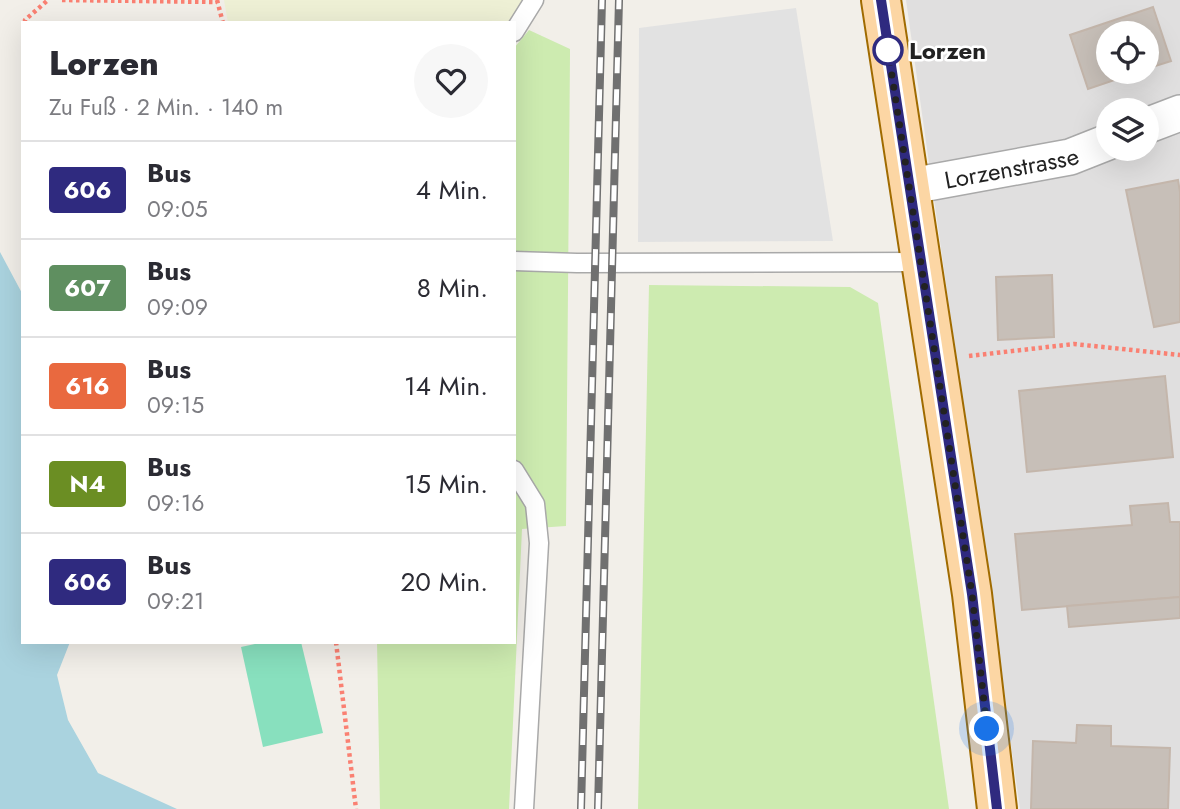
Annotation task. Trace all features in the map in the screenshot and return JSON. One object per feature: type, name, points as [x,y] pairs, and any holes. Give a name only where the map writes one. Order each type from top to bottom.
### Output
[{"type":"main road","points":[[881,0],[972,594],[997,809]]},
{"type":"street","points":[[1159,121],[1180,113]]},
{"type":"street","name":"Lorzenstrasse","points":[[911,186],[1070,157],[1096,147]]},
{"type":"lane","points":[[516,29],[534,0]]},
{"type":"lane","points":[[516,261],[922,262]]},
{"type":"lane","points":[[516,473],[535,504],[539,543],[524,809]]},
{"type":"path","points":[[25,21],[48,0]]},
{"type":"path","points":[[62,0],[197,3],[217,1],[222,21]]},
{"type":"path","points":[[937,360],[1074,344],[1180,355]]},
{"type":"path","points":[[336,644],[356,809]]},
{"type":"shaded area","points":[[906,0],[1180,0],[1180,809],[1020,809]]},
{"type":"shaded area","points":[[796,8],[833,241],[638,242],[639,28]]},
{"type":"green space","points":[[224,0],[524,0],[510,21],[228,21]]},
{"type":"green space","points":[[529,30],[570,49],[566,526],[522,529],[509,809],[380,809],[377,644],[516,644],[516,46]]},
{"type":"green space","points":[[649,285],[850,287],[878,303],[949,809],[638,809]]},
{"type":"green space","points":[[255,644],[301,644],[323,733],[263,747],[241,647]]},
{"type":"water","points":[[0,252],[21,291],[21,644],[69,644],[57,675],[68,720],[98,773],[177,809],[0,809]]},
{"type":"building","points":[[1153,7],[1158,21],[1112,21]]},
{"type":"building","points":[[1159,25],[1171,61],[1159,65]]},
{"type":"building","points":[[1096,26],[1096,84],[1103,84],[1088,89],[1070,35]]},
{"type":"building","points":[[1178,180],[1180,322],[1154,327],[1126,190]]},
{"type":"building","points":[[1052,275],[1054,337],[998,340],[996,277]]},
{"type":"building","points":[[1165,376],[1173,457],[1027,472],[1019,391]]},
{"type":"building","points":[[1168,503],[1170,522],[1180,522],[1180,597],[1022,610],[1015,534],[1132,525],[1130,506]]},
{"type":"building","points":[[1180,597],[1180,618],[1069,627],[1067,606]]},
{"type":"building","points":[[1077,725],[1111,726],[1111,746],[1170,748],[1168,809],[1031,809],[1033,741],[1076,743]]},
{"type":"railway","points":[[581,809],[602,0]]},
{"type":"railway","points":[[598,809],[619,0]]},
{"type":"bus line","name":"606","points":[[881,0],[972,594],[997,809]]},
{"type":"place","name":"Lorzen","points":[[888,50]]},
{"type":"route","points":[[888,50],[972,594],[987,729]]}]
